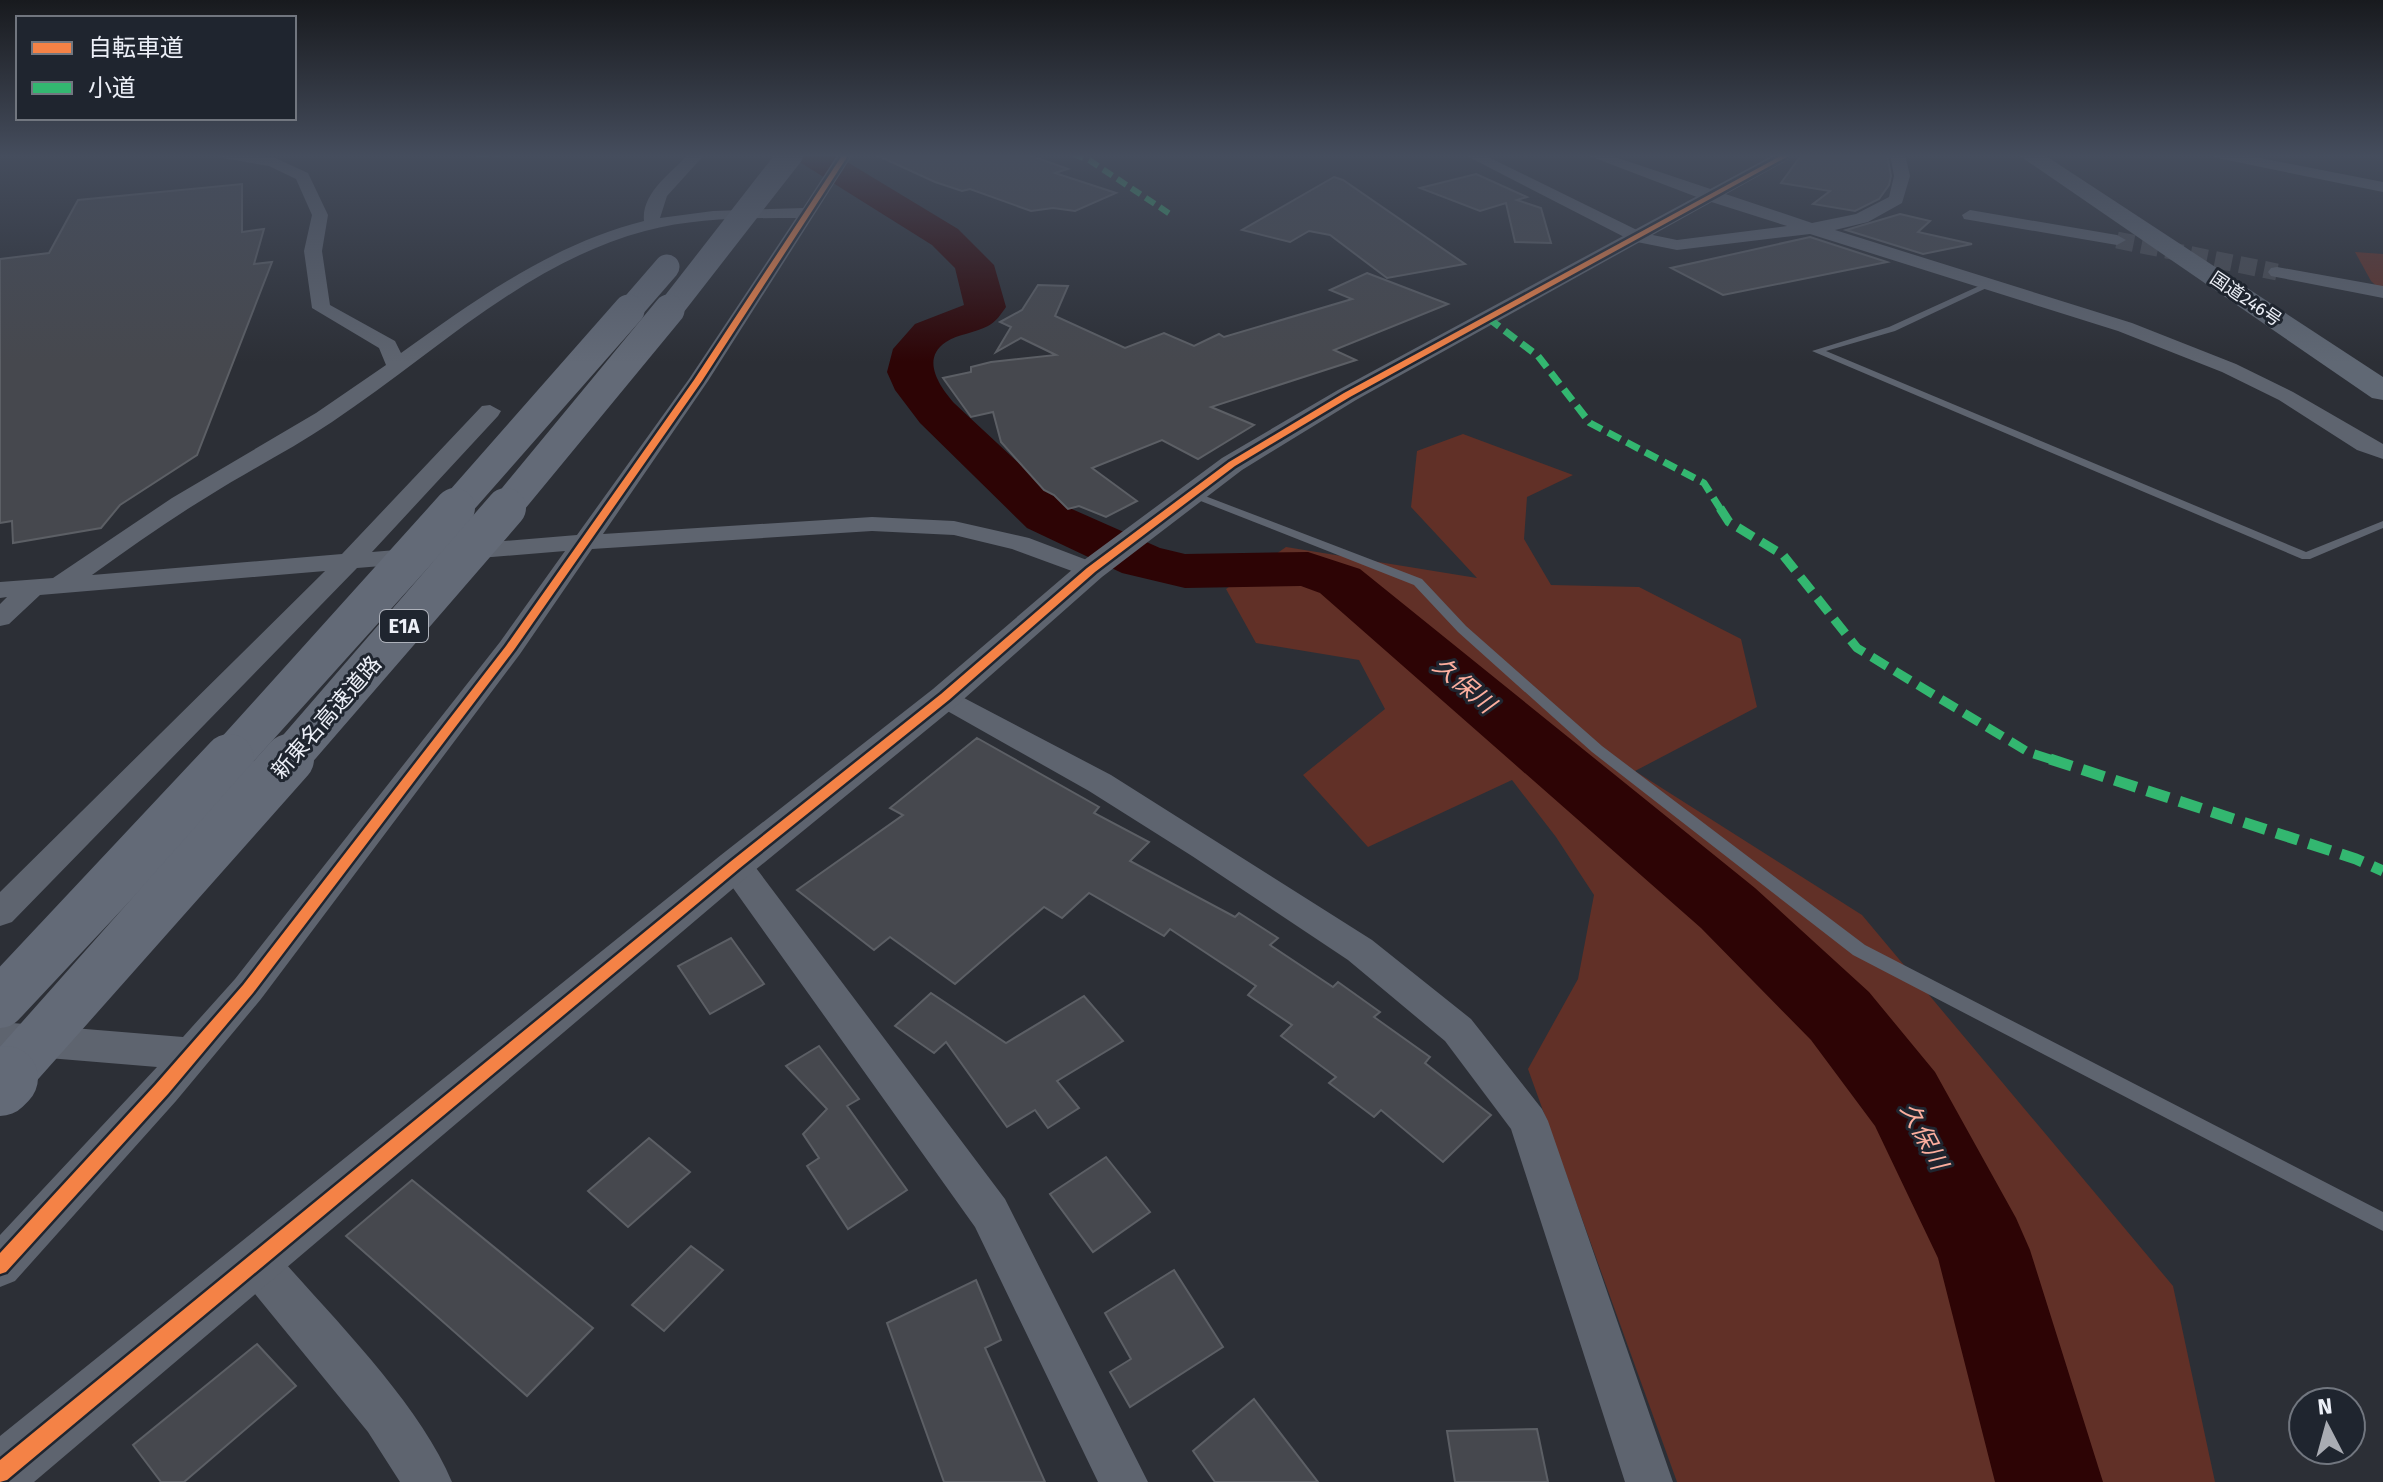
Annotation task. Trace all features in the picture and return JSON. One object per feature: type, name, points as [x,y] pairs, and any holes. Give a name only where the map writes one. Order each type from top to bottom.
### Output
[{"type":"highway","name":"新東名高速道路","points":[[0,1003],[307,675],[704,223]]},
{"type":"highway","name":"新東名高速道路","points":[[0,1084],[344,696],[555,451],[736,223]]},
{"type":"highway","name":"国道246号","points":[[2132,223],[2383,391]]},
{"type":"highway","name":"国道246号","points":[[2165,223],[2383,365]]},
{"type":"street","points":[[318,223],[313,251],[321,308],[388,345],[397,368]]},
{"type":"street","points":[[61,584],[195,494],[321,420],[486,304],[564,258],[619,233],[660,223]]},
{"type":"street","points":[[0,1266],[192,1054],[316,903],[588,542],[800,223]]},
{"type":"street","points":[[1610,223],[1638,237],[1677,245],[1814,230],[1841,223]]},
{"type":"street","points":[[0,1473],[735,865],[945,697],[1096,567],[1192,494],[1232,464],[1347,395],[1662,223]]},
{"type":"street","points":[[1793,223],[2125,327],[2229,368],[2286,396],[2365,445],[2383,452]]},
{"type":"street","points":[[2018,223],[2117,240]]},
{"type":"street","points":[[2277,272],[2383,292]]},
{"type":"street","points":[[0,913],[350,561],[490,411]]},
{"type":"street","points":[[0,590],[588,542],[872,524],[954,528],[1020,543],[1096,567]]},
{"type":"street","points":[[0,618],[33,587]]},
{"type":"street","points":[[945,697],[1100,783],[1230,865],[1360,950],[1458,1030],[1528,1121],[1649,1482]]},
{"type":"street","points":[[735,865],[990,1213],[1124,1482]]},
{"type":"street","points":[[0,1038],[192,1054]]},
{"type":"street","points":[[256,1262],[385,1415],[428,1482]]},
{"type":"lane","points":[[1991,284],[1892,329],[1817,351],[2306,556],[2383,524]]},
{"type":"lane","points":[[1192,494],[1418,582],[1462,629],[1597,749],[1859,950],[2383,1222]]},
{"type":"shaded area","points":[[2355,252],[2383,254],[2383,292],[2371,281]]},
{"type":"shaded area","points":[[1463,434],[1573,475],[1527,497],[1524,539],[1551,585],[1639,587],[1741,639],[1757,707],[1635,771],[1862,915],[2173,1286],[2215,1482],[1677,1482],[1528,1069],[1578,979],[1594,895],[1556,837],[1512,780],[1368,847],[1303,775],[1385,709],[1359,660],[1256,643],[1226,589],[1286,547],[1477,578],[1411,507],[1417,451]]},
{"type":"building","points":[[65,223],[242,223],[242,232],[264,229],[254,264],[272,262],[197,455],[120,505],[101,528],[13,543],[12,521],[0,523],[0,259],[49,253]]},
{"type":"building","points":[[1254,223],[1406,223],[1465,264],[1387,278],[1330,235],[1309,231],[1290,242],[1242,230]]},
{"type":"building","points":[[1511,223],[1545,223],[1551,243],[1515,242]]},
{"type":"building","points":[[1869,223],[1928,223],[1918,232],[1972,244],[1923,254],[1846,230]]},
{"type":"building","points":[[1810,237],[1887,262],[1723,295],[1671,268]]},
{"type":"building","points":[[1367,273],[1448,304],[1334,350],[1356,360],[1211,407],[1254,425],[1198,459],[1162,440],[1092,468],[1137,501],[1106,517],[1079,506],[1068,509],[1044,490],[1001,442],[993,412],[971,417],[943,378],[971,372],[971,367],[991,362],[1056,355],[1021,338],[996,352],[1011,327],[1000,322],[1022,310],[1038,285],[1068,286],[1055,316],[1125,348],[1164,333],[1194,346],[1219,334],[1224,337],[1352,299],[1330,290]]},
{"type":"building","points":[[977,738],[1099,807],[1094,813],[1149,842],[1130,861],[1235,917],[1239,913],[1278,938],[1270,945],[1333,987],[1338,982],[1380,1012],[1374,1017],[1430,1057],[1425,1063],[1491,1115],[1443,1162],[1381,1110],[1374,1117],[1329,1083],[1336,1077],[1281,1036],[1292,1025],[1248,995],[1256,986],[1170,929],[1164,936],[1089,893],[1062,918],[1044,907],[955,984],[890,937],[874,950],[797,890],[903,815],[890,808]]},
{"type":"building","points":[[731,938],[764,984],[710,1014],[678,966]]},
{"type":"building","points":[[931,993],[1006,1043],[1084,996],[1123,1041],[1057,1081],[1079,1108],[1048,1128],[1035,1110],[1007,1127],[946,1042],[934,1053],[895,1026]]},
{"type":"building","points":[[819,1046],[859,1099],[847,1106],[907,1190],[848,1229],[807,1166],[819,1158],[803,1134],[827,1109],[786,1066]]},
{"type":"building","points":[[649,1138],[690,1172],[628,1227],[588,1191]]},
{"type":"building","points":[[1106,1157],[1150,1212],[1093,1252],[1050,1194]]},
{"type":"building","points":[[412,1180],[593,1328],[527,1396],[346,1236]]},
{"type":"building","points":[[691,1246],[723,1270],[664,1331],[632,1305]]},
{"type":"building","points":[[1174,1270],[1223,1347],[1130,1407],[1110,1372],[1131,1359],[1105,1313]]},
{"type":"building","points":[[976,1280],[1001,1340],[985,1348],[1045,1482],[944,1482],[887,1323]]},
{"type":"building","points":[[257,1344],[296,1386],[184,1482],[161,1482],[133,1445]]},
{"type":"building","points":[[1254,1399],[1318,1482],[1215,1482],[1193,1451]]},
{"type":"building","points":[[1537,1429],[1548,1482],[1455,1482],[1447,1431]]},
{"type":"waterway","name":"久保川","points":[[922,223],[945,237],[974,265],[985,307],[976,316],[930,333],[915,349],[910,372],[918,390],[937,413],[1046,517],[1142,561],[1185,571],[1308,569],[1340,581],[1728,908],[1840,1016],[1905,1099],[1983,1250],[2049,1482]]},
{"type":"tunnel","points":[[2117,240],[2277,272]]},
{"type":"marked path","points":[[1488,318],[1538,356],[1590,423],[1704,483],[1729,522],[1783,555],[1857,648],[2028,752],[2356,859],[2383,871]]},
{"type":"cycle path","points":[[0,1266],[162,1089],[248,989],[510,648],[698,381],[801,223]]},
{"type":"cycle path","points":[[0,1473],[735,865],[945,697],[1091,570],[1232,464],[1347,395],[1662,223]]}]
